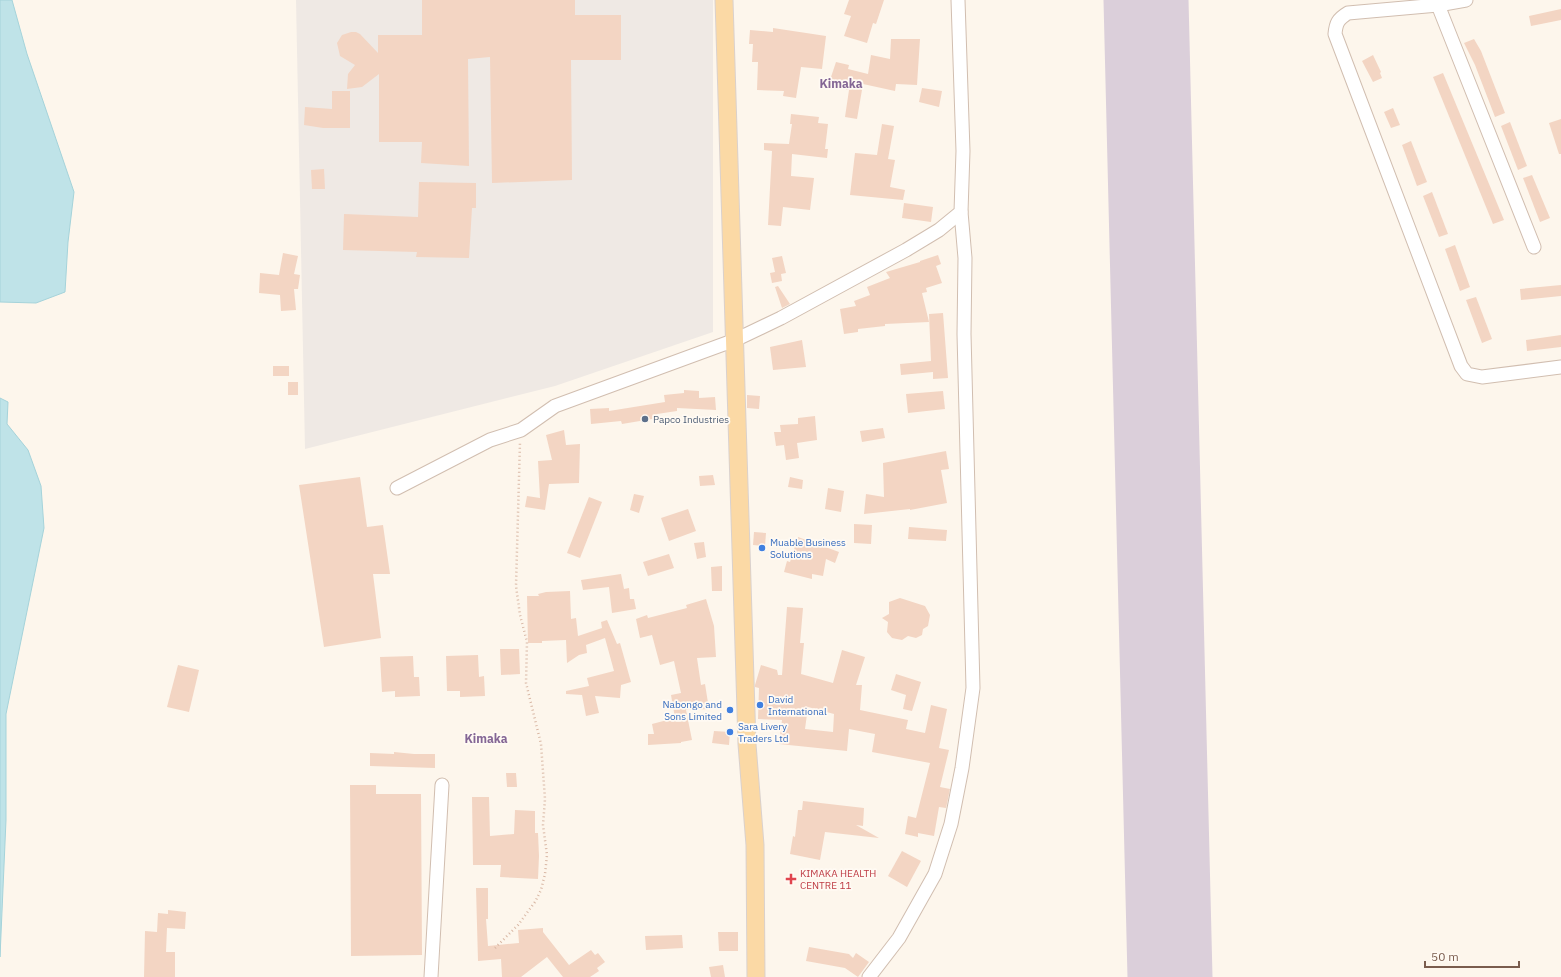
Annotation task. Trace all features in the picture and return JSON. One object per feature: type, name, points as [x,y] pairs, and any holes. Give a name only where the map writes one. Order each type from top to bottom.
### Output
[{"type":"main road","points":[[724,0],[747,744],[755,845],[756,977]]},
{"type":"street","points":[[869,977],[899,938],[935,874],[951,824],[962,768],[973,688],[964,334],[965,258],[961,212],[962,121],[958,0]]},
{"type":"street","points":[[1466,0],[1438,5],[1348,14],[1338,19],[1335,25],[1335,34],[1461,366],[1467,374],[1482,377],[1561,367]]},
{"type":"street","points":[[1438,5],[1534,247]]},
{"type":"street","points":[[397,488],[490,440],[521,430],[555,406],[735,340],[823,296],[906,250],[939,230],[961,212]]},
{"type":"street","points":[[431,977],[442,785]]},
{"type":"path","points":[[495,948],[518,925],[535,902],[541,890],[545,874],[547,855],[543,825],[544,799],[541,744],[526,683],[527,642],[520,615],[516,586],[518,482],[521,430]]},
{"type":"shaded area","points":[[296,0],[713,0],[713,332],[555,386],[305,449]]},
{"type":"water","points":[[0,0],[12,0],[27,54],[74,192],[68,242],[65,292],[36,303],[0,302]]},
{"type":"water","points":[[0,398],[8,402],[7,424],[28,450],[41,486],[44,528],[6,714],[6,820],[0,957]]},
{"type":"building","points":[[422,0],[575,0],[575,15],[621,15],[621,60],[571,60],[572,180],[492,183],[490,57],[468,59],[469,166],[421,163],[422,142],[379,142],[379,74],[362,87],[347,89],[348,74],[355,65],[340,56],[337,43],[342,35],[356,32],[360,34],[378,53],[378,35],[422,35]]},
{"type":"building","points":[[849,0],[884,0],[876,24],[873,23],[867,43],[844,36],[851,16],[844,14]]},
{"type":"building","points":[[1561,9],[1561,20],[1531,26],[1529,16]]},
{"type":"building","points":[[773,28],[826,36],[822,69],[801,67],[796,98],[783,96],[784,91],[757,90],[758,62],[752,62],[753,44],[749,44],[750,30],[773,32]]},
{"type":"building","points":[[891,39],[920,39],[917,85],[896,84],[895,91],[863,84],[857,119],[845,117],[849,90],[846,90],[847,86],[829,83],[836,62],[849,65],[848,69],[868,74],[871,55],[890,59]]},
{"type":"building","points":[[1474,39],[1481,51],[1505,113],[1495,117],[1475,65],[1464,43]]},
{"type":"building","points":[[1373,55],[1381,72],[1382,78],[1373,82],[1362,61]]},
{"type":"building","points":[[1443,73],[1504,220],[1493,224],[1433,77]]},
{"type":"building","points":[[922,88],[942,91],[939,107],[919,102]]},
{"type":"building","points":[[332,91],[350,91],[350,128],[323,128],[304,125],[305,107],[332,109]]},
{"type":"building","points":[[1393,108],[1400,125],[1391,128],[1384,112]]},
{"type":"building","points":[[791,114],[819,117],[818,123],[828,124],[825,149],[828,149],[827,158],[792,154],[791,176],[814,178],[810,210],[783,207],[781,226],[768,225],[772,151],[764,150],[764,143],[789,144],[792,124],[790,124]]},
{"type":"building","points":[[1561,119],[1561,154],[1559,154],[1549,123]]},
{"type":"building","points":[[1510,122],[1527,166],[1518,170],[1501,126]]},
{"type":"building","points":[[882,124],[894,126],[888,159],[895,160],[890,187],[905,190],[903,200],[850,195],[855,153],[877,155]]},
{"type":"building","points":[[1411,141],[1427,182],[1417,186],[1402,145]]},
{"type":"building","points":[[324,169],[325,189],[312,189],[311,170]]},
{"type":"building","points":[[1532,175],[1550,218],[1540,222],[1523,178]]},
{"type":"building","points":[[419,182],[476,183],[476,208],[472,208],[469,258],[416,257],[417,252],[343,250],[344,214],[418,217]]},
{"type":"building","points":[[1432,192],[1448,234],[1439,237],[1423,196]]},
{"type":"building","points":[[904,203],[933,207],[931,222],[902,218]]},
{"type":"building","points":[[1455,245],[1470,287],[1460,291],[1445,249]]},
{"type":"building","points":[[283,253],[298,256],[294,274],[300,275],[298,289],[294,289],[296,310],[281,311],[280,295],[259,293],[260,273],[279,275]]},
{"type":"building","points":[[938,255],[941,264],[936,266],[942,283],[926,288],[927,292],[922,293],[929,322],[885,324],[885,326],[858,329],[858,332],[844,334],[840,309],[856,306],[854,301],[870,295],[867,287],[890,278],[886,272]]},
{"type":"building","points":[[782,256],[786,273],[781,274],[782,281],[772,283],[770,273],[775,272],[772,258]]},
{"type":"building","points":[[1561,285],[1561,296],[1521,300],[1520,289]]},
{"type":"building","points":[[778,286],[790,304],[782,308],[775,287]]},
{"type":"building","points":[[1476,297],[1492,339],[1482,343],[1466,300]]},
{"type":"building","points":[[943,313],[948,378],[933,379],[933,372],[901,375],[900,364],[931,361],[929,314]]},
{"type":"building","points":[[1561,335],[1561,347],[1527,351],[1526,340]]},
{"type":"building","points":[[802,340],[806,367],[773,370],[770,347]]},
{"type":"building","points":[[273,366],[289,366],[289,376],[273,376]]},
{"type":"building","points":[[288,382],[298,382],[298,395],[288,395]]},
{"type":"building","points":[[684,390],[699,391],[699,398],[715,397],[716,410],[677,408],[677,411],[657,414],[658,418],[622,424],[621,421],[591,424],[590,409],[609,408],[609,411],[665,402],[664,395],[684,393]]},
{"type":"building","points":[[943,391],[945,409],[908,413],[906,394]]},
{"type":"building","points":[[747,395],[760,396],[759,409],[747,408]]},
{"type":"building","points":[[815,416],[817,440],[797,443],[799,458],[786,460],[784,445],[776,446],[774,432],[781,432],[780,425],[798,424],[798,418]]},
{"type":"building","points":[[883,428],[885,438],[862,442],[860,431]]},
{"type":"building","points":[[564,430],[566,445],[580,444],[579,483],[549,484],[545,510],[525,507],[527,496],[540,498],[538,461],[552,460],[546,435]]},
{"type":"building","points":[[946,451],[949,469],[941,470],[947,503],[910,510],[864,514],[866,494],[884,497],[883,463]]},
{"type":"building","points":[[713,475],[715,485],[700,486],[699,476]]},
{"type":"building","points":[[360,477],[367,527],[383,525],[390,574],[373,574],[381,638],[324,647],[299,485]]},
{"type":"building","points":[[790,477],[803,480],[802,489],[788,487]]},
{"type":"building","points":[[828,488],[844,491],[841,512],[825,509]]},
{"type":"building","points":[[634,494],[644,496],[639,513],[630,510]]},
{"type":"building","points":[[589,497],[602,502],[580,558],[567,553]]},
{"type":"building","points":[[688,509],[696,531],[669,541],[661,518]]},
{"type":"building","points":[[854,524],[872,525],[871,544],[854,543]]},
{"type":"building","points":[[909,527],[947,530],[946,541],[908,539]]},
{"type":"building","points":[[754,532],[766,533],[765,546],[753,545]]},
{"type":"building","points":[[798,537],[839,552],[835,563],[826,559],[823,576],[812,574],[812,579],[784,572],[787,561],[790,562]]},
{"type":"building","points":[[704,542],[706,557],[697,559],[694,543]]},
{"type":"building","points":[[669,554],[674,568],[648,576],[643,562]]},
{"type":"building","points":[[722,566],[722,591],[712,591],[711,567]]},
{"type":"building","points":[[621,574],[624,589],[629,588],[630,599],[634,599],[636,609],[612,613],[609,587],[583,590],[581,580]]},
{"type":"building","points":[[570,591],[571,619],[576,618],[578,636],[602,628],[601,622],[607,620],[617,644],[620,643],[631,682],[621,685],[620,698],[595,696],[599,713],[586,716],[582,695],[566,694],[566,691],[589,686],[587,678],[614,671],[605,638],[586,645],[587,653],[579,655],[567,663],[566,640],[528,643],[527,596],[539,596],[538,594],[546,592]]},
{"type":"building","points":[[900,598],[925,606],[930,615],[928,626],[923,629],[922,635],[916,638],[908,636],[902,640],[892,638],[887,632],[888,622],[882,618],[889,614],[889,602]]},
{"type":"building","points":[[706,599],[714,626],[716,657],[697,658],[701,685],[705,684],[709,709],[686,710],[692,740],[681,743],[648,745],[648,734],[654,734],[652,724],[675,718],[671,695],[681,693],[674,661],[660,665],[652,635],[640,638],[636,619],[647,615],[648,618],[687,608],[686,605]]},
{"type":"building","points":[[787,607],[803,608],[800,643],[804,643],[801,674],[833,683],[842,650],[865,657],[856,685],[862,685],[860,710],[908,720],[906,729],[925,733],[931,705],[947,709],[939,748],[949,750],[940,787],[950,789],[946,808],[939,807],[934,836],[918,833],[918,837],[905,834],[908,816],[916,818],[930,763],[872,752],[875,734],[849,729],[847,751],[779,744],[782,720],[758,719],[759,688],[755,687],[755,685],[761,665],[777,670],[778,675],[782,675]],"holes":[[[808,707],[834,714],[833,732],[805,729]]]},
{"type":"building","points":[[500,649],[519,649],[520,674],[501,675]]},
{"type":"building","points":[[478,655],[479,677],[484,676],[485,696],[460,697],[460,691],[447,691],[446,656]]},
{"type":"building","points":[[413,656],[414,677],[419,677],[420,696],[395,697],[395,691],[382,692],[380,657]]},
{"type":"building","points":[[178,665],[199,670],[189,712],[167,707]]},
{"type":"building","points":[[896,674],[921,682],[912,711],[903,709],[906,695],[891,690]]},
{"type":"building","points":[[714,731],[730,732],[729,745],[712,743]]},
{"type":"building","points":[[394,752],[435,754],[435,768],[370,766],[370,753],[394,754]]},
{"type":"building","points":[[506,773],[516,773],[517,787],[507,787]]},
{"type":"building","points":[[350,785],[376,785],[376,794],[421,794],[422,955],[351,956]]},
{"type":"building","points":[[472,797],[489,797],[490,836],[514,834],[515,810],[535,811],[535,833],[538,833],[538,879],[500,877],[501,865],[473,865]]},
{"type":"building","points":[[803,801],[864,808],[863,826],[856,825],[879,838],[825,832],[820,860],[790,854],[793,836],[795,837],[798,810],[802,810]]},
{"type":"building","points":[[902,851],[921,861],[907,887],[888,876]]},
{"type":"building","points":[[476,888],[488,888],[488,919],[486,919],[488,946],[519,943],[518,930],[543,928],[543,932],[569,965],[591,950],[595,955],[598,953],[605,962],[597,968],[599,971],[590,977],[563,977],[547,957],[521,977],[502,977],[501,959],[478,961]]},
{"type":"building","points":[[168,910],[186,912],[185,929],[167,928],[166,952],[175,952],[175,977],[144,977],[145,931],[157,932],[158,913],[168,914]]},
{"type":"building","points":[[718,932],[738,932],[738,951],[719,951]]},
{"type":"building","points":[[682,935],[683,948],[646,950],[645,936]]},
{"type":"building","points":[[809,947],[849,954],[853,958],[856,953],[869,962],[858,977],[845,968],[806,961]]},
{"type":"building","points":[[723,965],[725,977],[711,977],[709,967]]},
{"type":"runway","points":[[1146,0],[1170,977]]},
{"type":"place","name":"Papco Industries","points":[[645,419]]},
{"type":"place","name":"Muable Business Solutions","points":[[762,548]]},
{"type":"place","name":"David International","points":[[760,705]]},
{"type":"place","name":"Nabongo and Sons Limited","points":[[730,710]]},
{"type":"place","name":"Sara Livery Traders Ltd","points":[[730,732]]},
{"type":"place","name":"KIMAKA HEALTH CENTRE 11","points":[[791,879]]},
{"type":"district","name":"Kimaka","points":[[841,83]]},
{"type":"district","name":"Kimaka","points":[[486,738]]}]
